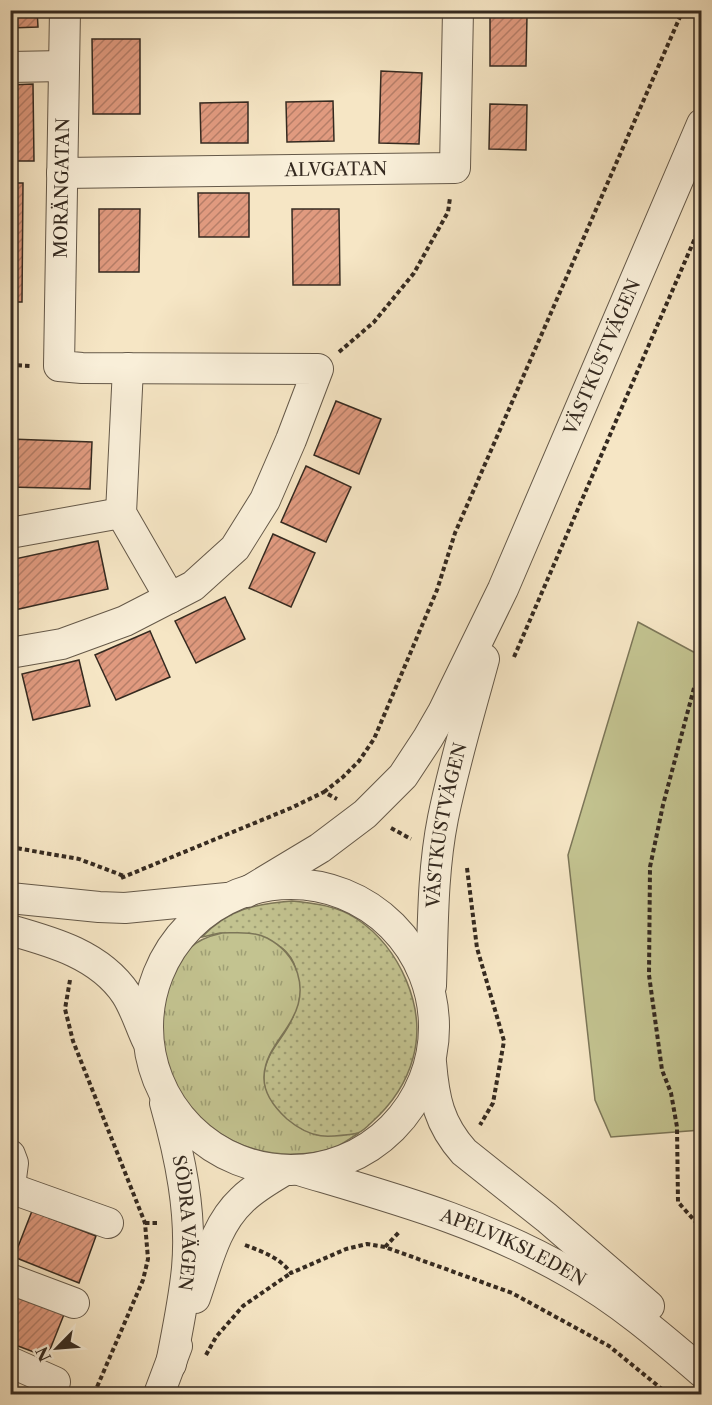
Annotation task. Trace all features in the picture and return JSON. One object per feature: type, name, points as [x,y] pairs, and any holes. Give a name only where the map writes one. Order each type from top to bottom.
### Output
[{"type":"street","name":"MORÄNGATAN","points":[[65,10],[59,366],[128,368]]},
{"type":"street","points":[[455,168],[458,10]]},
{"type":"street","points":[[10,67],[64,66]]},
{"type":"street","name":"VÄSTKUSTVÄGEN","points":[[10,898],[125,908],[240,894],[320,849],[345,831],[403,776],[417,757],[443,712],[503,589],[702,124]]},
{"type":"street","name":"ALVGATAN","points":[[62,173],[455,168]]},
{"type":"street","points":[[10,653],[62,644],[125,621],[170,598],[193,586],[235,548],[265,500],[318,369],[128,368],[121,513],[170,598]]},
{"type":"street","points":[[10,533],[121,513]]},
{"type":"street","name":"VÄSTKUSTVÄGEN","points":[[430,996],[433,908],[443,818],[503,589]]},
{"type":"street","points":[[10,930],[41,938],[80,953],[113,978],[126,995],[150,1049],[160,1083],[177,1113],[209,1144],[249,1164],[292,1170],[327,1166],[355,1156],[380,1140],[400,1120],[417,1095],[431,1057],[434,1016],[424,976],[404,940],[374,911],[337,892],[296,885],[276,886],[240,894],[204,914],[189,927],[166,958],[153,995],[149,1014],[150,1049]]},
{"type":"street","name":"APELVIKSLEDEN","points":[[431,1057],[438,1106],[444,1125],[464,1152],[547,1218],[646,1304],[702,1370]]},
{"type":"street","name":"SÖDRA VÄGEN","points":[[160,1083],[183,1179],[187,1229],[187,1266],[171,1364]]},
{"type":"street","points":[[10,1155],[12,1163],[10,1187],[108,1223]]},
{"type":"street","name":"APELVIKSLEDEN","points":[[292,1170],[422,1206],[482,1229],[571,1273],[609,1298],[702,1370]]},
{"type":"street","name":"SÖDRA VÄGEN","points":[[159,1395],[216,1236],[241,1200],[292,1170]]},
{"type":"street","points":[[10,1279],[74,1303]]},
{"type":"street","points":[[10,1362],[55,1382]]},
{"type":"path","points":[[324,792],[359,761],[374,739],[437,590],[455,533],[683,10]]},
{"type":"path","points":[[318,369],[374,322],[414,273],[448,212],[455,168]]},
{"type":"path","points":[[513,660],[702,222]]},
{"type":"path","points":[[694,688],[663,805],[650,867],[649,975],[662,1070],[671,1093],[677,1127],[678,1202],[702,1229]]},
{"type":"path","points":[[10,847],[79,859],[125,876],[108,889],[99,907]]},
{"type":"path","points":[[464,1152],[493,1103],[504,1041],[477,948],[467,870],[468,858]]},
{"type":"path","points":[[80,953],[66,994],[67,1022],[145,1223],[148,1259],[143,1280],[94,1395]]},
{"type":"path","points":[[385,1247],[422,1206]]},
{"type":"path","points":[[145,1223],[158,1222],[187,1229]]},
{"type":"path","points":[[216,1236],[273,1256],[291,1273]]},
{"type":"path","points":[[202,1362],[216,1336],[243,1306],[291,1273],[346,1250],[367,1244],[385,1247],[512,1293],[609,1346],[668,1395]]},
{"type":"green space","points":[[638,622],[701,656],[701,1130],[611,1137],[595,1100],[568,855]]},
{"type":"green space","points":[[292,901],[317,904],[342,911],[372,931],[397,963],[413,1000],[416,1039],[413,1058],[406,1076],[386,1108],[365,1128],[354,1134],[326,1137],[317,1136],[298,1128],[280,1114],[268,1096],[264,1085],[268,1059],[289,1026],[296,1005],[298,988],[296,971],[289,955],[278,946],[262,941],[220,933],[202,937],[222,920],[243,910],[254,906]]},
{"type":"green space","points":[[222,933],[256,934],[267,938],[286,953],[298,973],[300,996],[297,1008],[267,1060],[265,1068],[265,1088],[271,1100],[287,1119],[304,1131],[321,1136],[359,1133],[327,1150],[306,1154],[263,1151],[232,1141],[207,1123],[186,1101],[171,1074],[164,1044],[163,1012],[172,979],[185,954],[203,939]]},
{"type":"building","points":[[10,10],[37,10],[38,27],[10,28]]},
{"type":"building","points":[[490,16],[527,16],[526,66],[490,66]]},
{"type":"building","points":[[92,39],[140,39],[140,114],[93,114]]},
{"type":"building","points":[[381,71],[422,73],[419,144],[379,143]]},
{"type":"building","points":[[33,84],[34,161],[10,161],[10,85]]},
{"type":"building","points":[[333,101],[334,141],[287,142],[286,102]]},
{"type":"building","points":[[248,102],[248,143],[201,143],[200,103]]},
{"type":"building","points":[[490,104],[527,105],[526,150],[489,149]]},
{"type":"building","points":[[10,183],[23,183],[22,302],[10,302]]},
{"type":"building","points":[[198,193],[249,193],[249,237],[199,237]]},
{"type":"building","points":[[99,209],[140,209],[139,272],[99,272]]},
{"type":"building","points":[[292,209],[339,209],[340,285],[293,285]]},
{"type":"building","points":[[336,401],[381,419],[359,474],[314,455]]},
{"type":"building","points":[[10,439],[92,442],[90,489],[10,487]]},
{"type":"building","points":[[306,466],[351,487],[326,542],[281,522]]},
{"type":"building","points":[[273,534],[315,553],[291,607],[249,588]]},
{"type":"building","points":[[98,541],[108,589],[10,611],[10,560]]},
{"type":"building","points":[[225,597],[245,639],[196,663],[175,621]]},
{"type":"building","points":[[150,631],[170,677],[116,700],[95,655]]},
{"type":"building","points":[[79,660],[90,706],[33,720],[22,674]]},
{"type":"building","points":[[32,1211],[96,1236],[79,1283],[14,1257]]},
{"type":"building","points":[[10,1290],[65,1312],[47,1357],[10,1343]]}]
